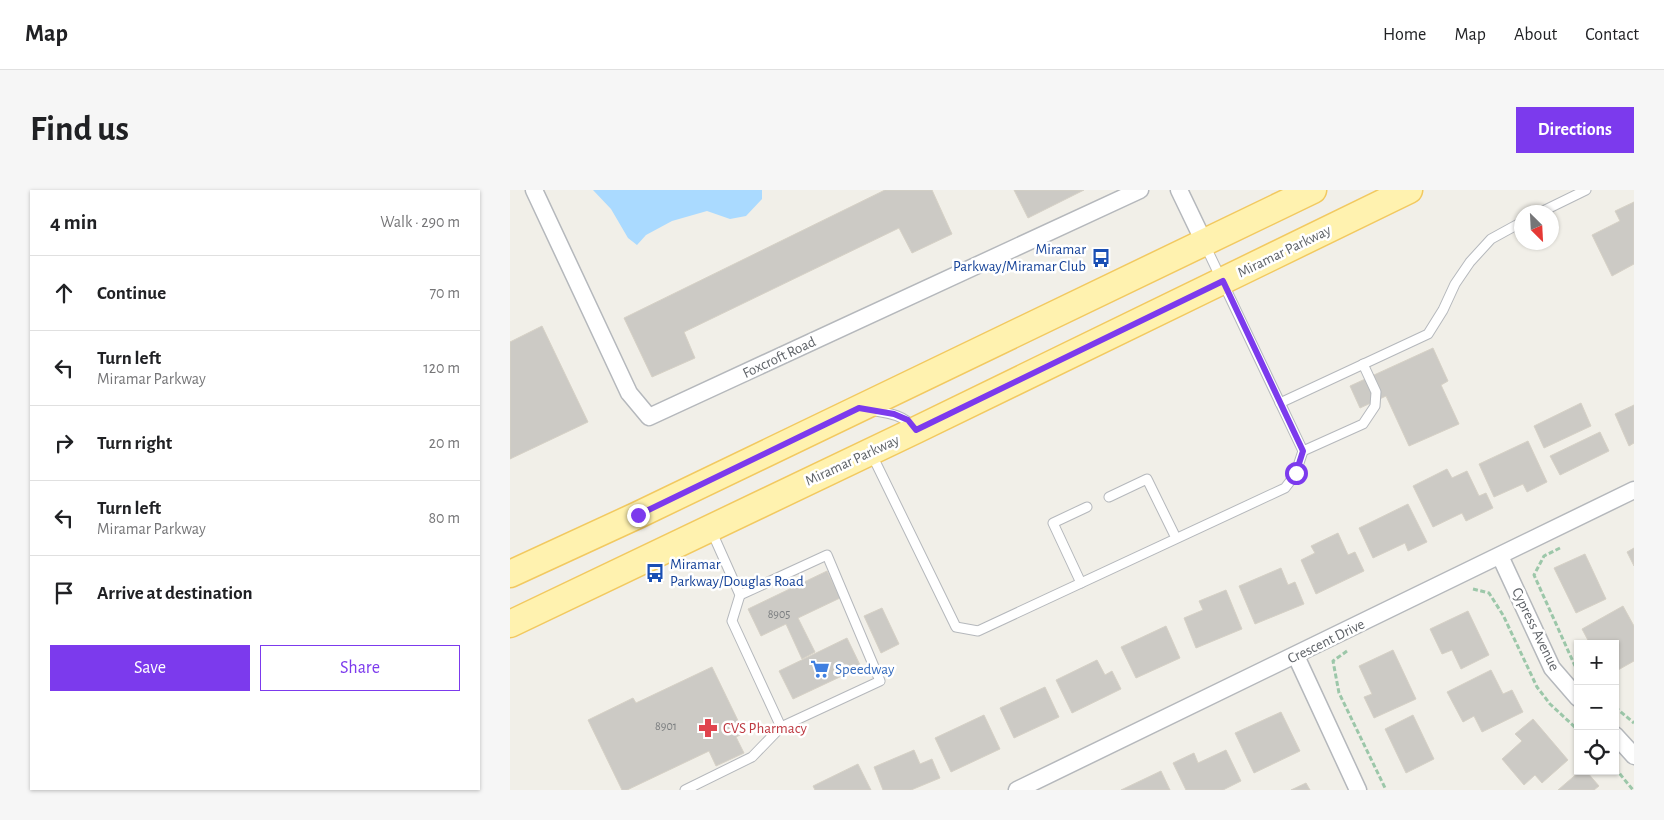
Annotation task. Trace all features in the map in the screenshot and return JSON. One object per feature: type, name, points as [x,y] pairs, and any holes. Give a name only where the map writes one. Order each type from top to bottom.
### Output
[{"type":"main road","points":[[510,574],[638,515],[1313,190]]},
{"type":"main road","name":"Miramar Parkway","points":[[510,624],[916,430],[1409,190]]},
{"type":"street","name":"Foxcroft Road","points":[[534,190],[629,393],[650,417],[1140,190]]},
{"type":"street","points":[[1179,190],[1204,242]]},
{"type":"street","name":"Crescent Drive","points":[[1017,790],[1634,490]]},
{"type":"street","name":"Cypress Avenue","points":[[1500,556],[1552,668],[1574,693]]},
{"type":"street","points":[[1296,656],[1358,790]]},
{"type":"street","points":[[1619,739],[1634,756]]},
{"type":"lane","points":[[1555,205],[1586,190]]},
{"type":"lane","points":[[1280,403],[1428,334],[1443,310],[1455,284],[1470,262],[1491,239],[1514,226]]},
{"type":"lane","points":[[870,452],[956,627],[978,630],[1285,488],[1296,475],[1303,451],[1204,242]]},
{"type":"lane","points":[[1303,451],[1363,424],[1375,406],[1376,392],[1364,364]]},
{"type":"lane","points":[[859,408],[894,414],[908,420],[916,430]]},
{"type":"lane","points":[[1108,497],[1147,479],[1176,538]]},
{"type":"lane","points":[[1081,583],[1053,523],[1087,507]]},
{"type":"lane","points":[[710,528],[740,595],[732,621],[780,727]]},
{"type":"lane","points":[[685,790],[752,757],[780,727],[880,681],[827,555],[740,595]]},
{"type":"path","points":[[1567,544],[1544,556],[1534,575],[1574,662]]},
{"type":"path","points":[[1469,588],[1489,593],[1503,615],[1537,687],[1550,704],[1574,726]]},
{"type":"path","points":[[1354,646],[1333,661],[1339,693],[1386,790]]},
{"type":"path","points":[[1619,710],[1634,723]]},
{"type":"path","points":[[1619,773],[1633,790]]},
{"type":"water","points":[[593,190],[762,190],[762,199],[746,216],[730,219],[707,211],[672,221],[646,235],[637,245],[628,238],[611,209]]},
{"type":"building","points":[[885,190],[932,190],[952,234],[912,253],[899,228],[684,332],[695,358],[652,377],[624,318]]},
{"type":"building","points":[[1014,190],[1084,190],[1028,218]]},
{"type":"building","points":[[1634,202],[1634,264],[1612,276],[1592,235],[1620,221],[1615,211]]},
{"type":"building","points":[[542,326],[588,422],[510,459],[510,342]]},
{"type":"building","points":[[1433,348],[1448,381],[1441,385],[1459,424],[1409,446],[1386,396],[1360,408],[1350,386]]},
{"type":"building","points":[[1581,403],[1591,426],[1544,448],[1534,426]]},
{"type":"building","points":[[1634,405],[1634,443],[1629,446],[1615,414]]},
{"type":"building","points":[[1600,432],[1609,451],[1560,475],[1550,456]]},
{"type":"building","points":[[1528,441],[1547,482],[1527,492],[1523,484],[1494,497],[1479,464]]},
{"type":"building","points":[[1447,469],[1452,478],[1467,471],[1479,496],[1486,493],[1493,508],[1466,521],[1462,513],[1433,527],[1413,486]]},
{"type":"building","points":[[1408,504],[1427,542],[1408,551],[1405,543],[1373,558],[1359,528]]},
{"type":"building","points":[[1338,533],[1348,555],[1355,552],[1364,571],[1316,594],[1301,560],[1315,553],[1311,546]]},
{"type":"building","points":[[1634,548],[1634,566],[1627,552]]},
{"type":"building","points":[[1585,554],[1606,599],[1576,613],[1554,568]]},
{"type":"building","points":[[1281,568],[1288,585],[1295,582],[1304,604],[1255,624],[1239,586]]},
{"type":"building","name":"Speedway","points":[[827,571],[840,598],[798,618],[815,652],[802,659],[786,624],[761,636],[748,609]]},
{"type":"building","points":[[1226,590],[1242,629],[1196,648],[1184,618],[1203,610],[1199,601]]},
{"type":"building","points":[[1623,606],[1634,626],[1634,661],[1619,669],[1619,640],[1588,640],[1582,629]]},
{"type":"building","points":[[882,608],[899,644],[881,653],[864,616]]},
{"type":"building","points":[[1468,611],[1489,655],[1461,669],[1452,650],[1442,654],[1430,629]]},
{"type":"building","points":[[1166,626],[1180,658],[1136,678],[1121,647]]},
{"type":"building","name":"Speedway","points":[[847,638],[861,667],[793,699],[779,671]]},
{"type":"building","points":[[1393,650],[1416,699],[1374,718],[1364,697],[1372,694],[1359,666]]},
{"type":"building","points":[[1097,660],[1105,675],[1112,671],[1121,689],[1072,713],[1056,680]]},
{"type":"building","name":"CVS Pharmacy","points":[[712,667],[744,733],[736,737],[744,753],[716,766],[709,751],[627,790],[622,790],[588,720],[633,698],[636,703]]},
{"type":"building","points":[[1491,670],[1503,694],[1512,690],[1523,712],[1482,732],[1474,716],[1463,722],[1447,692]]},
{"type":"building","points":[[1045,687],[1059,717],[1014,738],[1000,708]]},
{"type":"building","points":[[1281,712],[1300,751],[1254,773],[1235,733]]},
{"type":"building","points":[[984,715],[1000,749],[951,772],[935,738]]},
{"type":"building","points":[[1413,715],[1434,759],[1406,773],[1385,729]]},
{"type":"building","points":[[1533,719],[1568,760],[1542,783],[1535,775],[1524,785],[1502,759],[1522,741],[1515,734]]},
{"type":"building","points":[[914,750],[920,764],[932,759],[940,778],[911,790],[883,790],[874,767]]},
{"type":"building","points":[[1226,750],[1241,781],[1223,790],[1186,790],[1173,763],[1194,753],[1198,763]]},
{"type":"building","points":[[858,764],[871,790],[815,790],[813,786]]},
{"type":"building","points":[[1161,771],[1170,790],[1121,790]]},
{"type":"building","points":[[1575,775],[1589,775],[1599,786],[1594,790],[1558,790]]},
{"type":"building","points":[[1306,783],[1310,790],[1291,790]]},
{"type":"place","name":"Miramar Parkway/Miramar Club","points":[[1101,258]]},
{"type":"place","name":"Miramar Parkway/Douglas Road","points":[[655,573]]},
{"type":"place","name":"Speedway","points":[[820,669]]},
{"type":"place","name":"CVS Pharmacy","points":[[708,728]]},
{"type":"route","points":[[638,515],[859,408],[894,414],[908,420],[916,430],[1223,281],[1303,451],[1296,473]]}]
